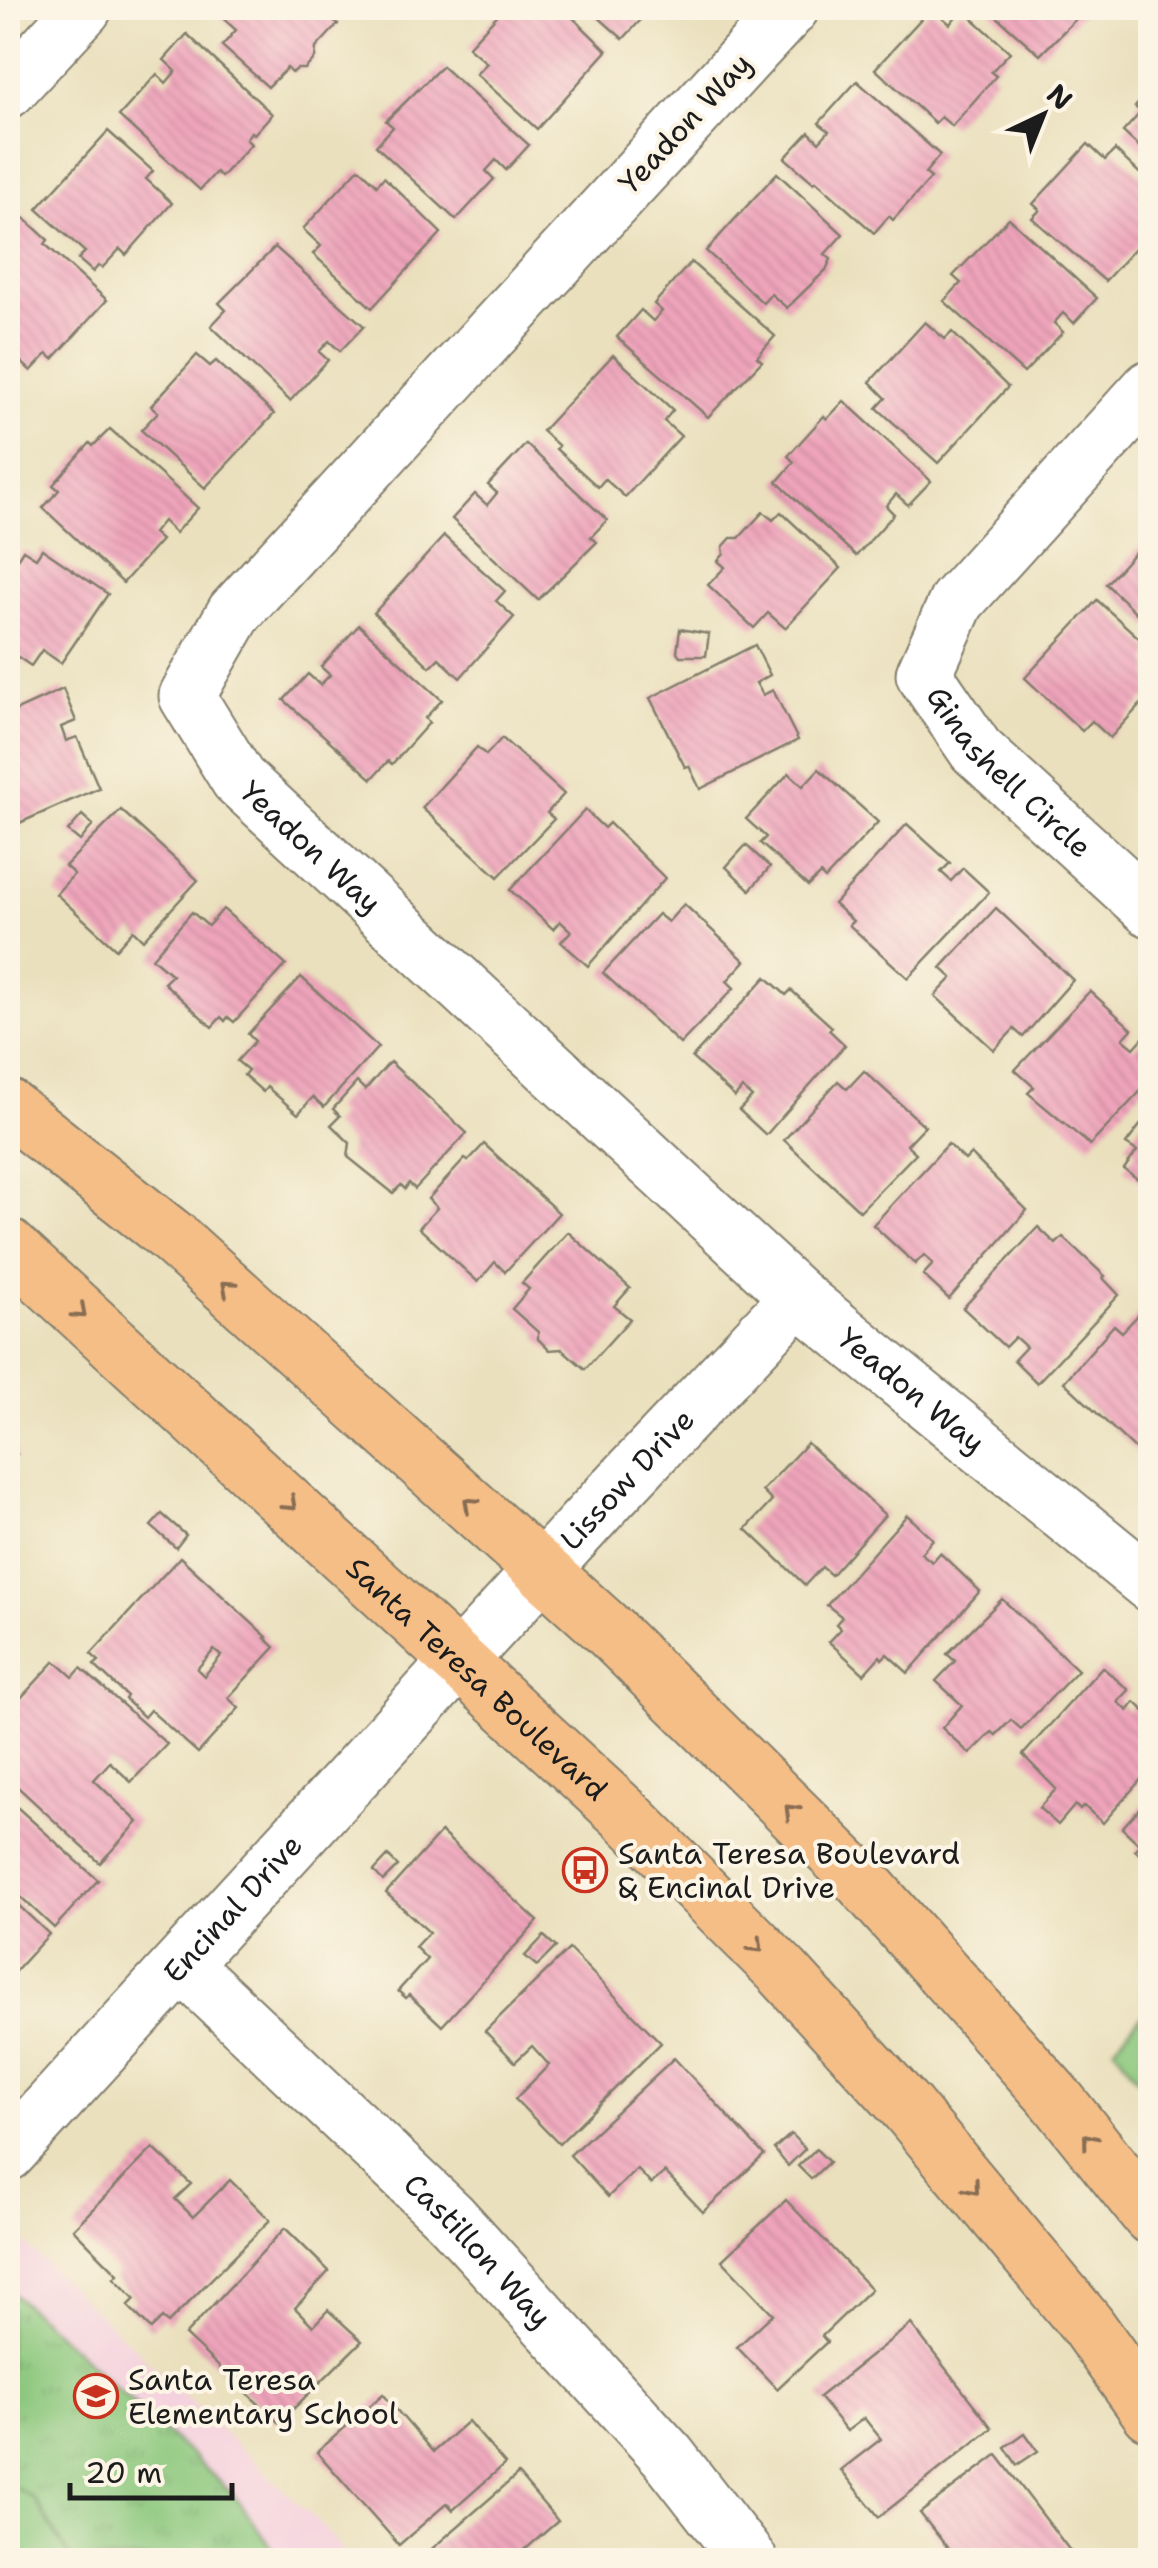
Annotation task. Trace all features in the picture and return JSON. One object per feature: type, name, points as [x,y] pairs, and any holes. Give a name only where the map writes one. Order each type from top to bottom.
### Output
[{"type":"main road","points":[[8,1107],[171,1236],[605,1626],[860,1879],[1058,2100],[1150,2216]]},
{"type":"main road","name":"Santa Teresa Boulevard","points":[[8,1246],[632,1821],[783,1972],[920,2124],[1087,2325],[1150,2413]]},
{"type":"street","points":[[8,90],[84,8]]},
{"type":"street","name":"Yeadon Way","points":[[791,8],[234,612],[187,696],[238,779],[798,1297],[1150,1584]]},
{"type":"street","name":"Ginashell Circle","points":[[1150,388],[957,601],[924,674],[976,750],[1150,910]]},
{"type":"street","name":"Lissow Drive","points":[[459,1661],[798,1297]]},
{"type":"street","name":"Encinal Drive","points":[[8,2153],[459,1661]]},
{"type":"street","name":"Castillon Way","points":[[182,1964],[450,2217],[668,2456],[750,2560]]},
{"type":"shaded area","name":"Santa Teresa Elementary School","points":[[24,2243],[327,2531],[349,2560],[8,2560],[8,2260]]},
{"type":"green space","points":[[1150,2006],[1150,2095],[1114,2047]]},
{"type":"green space","name":"Santa Teresa Elementary School","points":[[8,2289],[231,2492],[281,2560],[8,2560]]},
{"type":"green space","points":[[8,2483],[34,2499],[72,2560],[8,2560]]},
{"type":"building","points":[[222,8],[331,8],[328,16],[338,24],[316,48],[315,58],[305,69],[292,73],[287,68],[268,87],[222,46],[236,30],[217,13]]},
{"type":"building","points":[[504,8],[563,8],[607,51],[537,129],[476,74],[487,63],[468,47]]},
{"type":"building","points":[[588,8],[652,8],[623,39]]},
{"type":"building","points":[[931,8],[950,24],[962,9],[1010,52],[991,72],[996,76],[952,126],[941,117],[935,123],[875,69]]},
{"type":"building","points":[[987,8],[1087,8],[1040,55]]},
{"type":"building","points":[[187,34],[272,114],[254,134],[251,132],[246,139],[251,144],[221,177],[216,172],[200,190],[119,116],[157,74],[166,83],[176,71],[164,60]]},
{"type":"building","points":[[442,66],[529,145],[506,170],[496,160],[486,171],[494,179],[456,220],[376,146],[393,127],[386,121]]},
{"type":"building","points":[[857,81],[940,155],[925,173],[931,178],[893,220],[889,216],[874,233],[785,158],[809,132],[819,142],[829,131],[819,123]]},
{"type":"building","points":[[1150,90],[1150,157],[1123,132],[1141,112],[1135,107]]},
{"type":"building","points":[[108,131],[153,171],[146,179],[172,203],[126,255],[120,249],[93,272],[78,259],[85,252],[37,209]]},
{"type":"building","points":[[1088,144],[1105,160],[1115,150],[1150,183],[1150,232],[1105,281],[1032,218],[1040,210],[1033,204]]},
{"type":"building","points":[[359,168],[377,185],[384,177],[441,233],[372,308],[313,254],[321,246],[303,229]]},
{"type":"building","points":[[777,173],[843,234],[825,254],[831,259],[826,270],[787,308],[771,294],[763,303],[706,251]]},
{"type":"building","points":[[23,217],[48,240],[45,244],[107,300],[53,359],[47,354],[31,371],[8,350],[8,234]]},
{"type":"building","points":[[1009,218],[1097,298],[1074,323],[1063,313],[1054,323],[1063,332],[1024,373],[944,301],[961,283],[953,276]]},
{"type":"building","points":[[275,247],[364,326],[340,351],[329,341],[319,352],[328,360],[290,401],[211,326],[226,310],[219,303]]},
{"type":"building","points":[[691,262],[775,336],[757,357],[762,361],[708,417],[617,337],[641,310],[653,321],[662,311],[654,304]]},
{"type":"building","points":[[925,322],[945,339],[952,332],[1008,387],[938,463],[877,408],[886,398],[870,382]]},
{"type":"building","points":[[197,355],[210,366],[216,361],[274,414],[205,488],[141,430],[158,412],[151,406]]},
{"type":"building","points":[[613,355],[673,410],[664,421],[681,436],[625,497],[605,479],[598,487],[542,431]]},
{"type":"building","points":[[844,401],[931,481],[908,505],[896,494],[886,506],[894,514],[856,556],[777,482],[794,462],[788,456],[824,416],[827,419]]},
{"type":"building","points":[[110,429],[198,508],[175,533],[163,521],[153,533],[161,540],[123,583],[43,508],[59,490],[53,485],[90,443],[93,446]]},
{"type":"building","points":[[526,444],[607,520],[591,537],[597,542],[538,600],[452,519],[475,494],[487,505],[497,493],[488,485]]},
{"type":"building","points":[[763,512],[773,520],[781,512],[841,568],[785,628],[768,613],[754,628],[708,585],[725,567],[718,561],[724,554],[723,547],[731,538],[739,538]]},
{"type":"building","points":[[444,536],[505,591],[496,601],[514,617],[460,678],[439,658],[430,667],[374,613]]},
{"type":"building","points":[[1145,541],[1150,546],[1150,626],[1106,584]]},
{"type":"building","points":[[42,549],[108,594],[61,663],[42,650],[31,666],[8,650],[8,573],[23,550],[36,558]]},
{"type":"building","points":[[1097,600],[1150,648],[1150,694],[1110,738],[1092,721],[1082,731],[1025,678]]},
{"type":"building","points":[[359,625],[442,700],[425,718],[429,723],[392,764],[388,761],[372,779],[284,700],[308,674],[320,685],[330,675],[321,667]]},
{"type":"building","points":[[680,629],[709,634],[706,656],[680,656]]},
{"type":"building","points":[[755,645],[770,675],[756,683],[763,695],[773,690],[798,740],[700,789],[650,698]]},
{"type":"building","points":[[63,689],[76,721],[61,727],[66,741],[77,737],[99,788],[8,828],[8,714]]},
{"type":"building","points":[[502,738],[564,794],[547,813],[554,819],[498,877],[422,808],[477,747],[486,755]]},
{"type":"building","points":[[819,769],[878,822],[825,879],[820,874],[808,886],[760,843],[766,837],[746,819],[789,773],[803,786]]},
{"type":"building","points":[[121,810],[198,880],[143,940],[133,930],[116,949],[56,894],[74,874],[65,866]]},
{"type":"building","points":[[585,810],[604,828],[609,823],[665,878],[588,966],[561,942],[571,931],[560,921],[553,929],[510,890]]},
{"type":"building","points":[[82,815],[93,825],[80,841],[68,831]]},
{"type":"building","points":[[907,824],[950,863],[941,872],[951,881],[963,868],[989,892],[908,978],[849,925],[853,921],[834,904]]},
{"type":"building","points":[[746,845],[770,867],[750,890],[726,867]]},
{"type":"building","points":[[684,904],[745,961],[727,981],[734,988],[680,1044],[603,973],[658,914],[668,922]]},
{"type":"building","points":[[996,908],[1073,980],[1023,1037],[1014,1029],[994,1050],[935,996],[952,978],[941,968]]},
{"type":"building","points":[[223,909],[286,965],[234,1022],[221,1017],[212,1027],[164,983],[172,975],[152,958],[192,912],[208,926]]},
{"type":"building","points":[[301,977],[378,1047],[324,1107],[313,1097],[298,1114],[267,1087],[263,1092],[244,1075],[248,1070],[237,1061],[255,1041],[248,1034]]},
{"type":"building","points":[[766,977],[786,995],[791,990],[832,1027],[829,1030],[845,1045],[766,1135],[739,1110],[752,1097],[742,1088],[735,1097],[692,1058]]},
{"type":"building","points":[[1090,991],[1132,1029],[1123,1039],[1134,1048],[1143,1038],[1150,1045],[1150,1081],[1090,1145],[1028,1093],[1034,1087],[1015,1070]]},
{"type":"building","points":[[390,1062],[467,1133],[415,1189],[409,1183],[393,1193],[348,1157],[350,1143],[331,1125],[340,1116],[333,1109],[357,1082],[365,1090]]},
{"type":"building","points":[[864,1071],[925,1126],[907,1145],[916,1153],[860,1211],[784,1140],[838,1081],[847,1089]]},
{"type":"building","points":[[1150,1112],[1150,1188],[1124,1169],[1137,1151],[1126,1144]]},
{"type":"building","points":[[484,1144],[559,1213],[505,1272],[495,1262],[478,1282],[419,1228],[437,1208],[428,1199]]},
{"type":"building","points":[[948,1144],[965,1160],[971,1154],[1027,1210],[949,1299],[923,1275],[933,1264],[924,1255],[915,1264],[873,1225]]},
{"type":"building","points":[[1038,1227],[1056,1244],[1063,1237],[1105,1276],[1119,1295],[1037,1383],[1014,1360],[1026,1347],[1015,1337],[1005,1347],[963,1308]]},
{"type":"building","points":[[568,1232],[630,1288],[614,1306],[630,1319],[585,1369],[562,1349],[549,1350],[538,1339],[538,1332],[512,1309],[529,1289],[522,1283]]},
{"type":"building","points":[[1142,1311],[1150,1319],[1150,1443],[1140,1454],[1064,1382],[1114,1325],[1122,1332]]},
{"type":"building","points":[[8,1432],[17,1454],[8,1458]]},
{"type":"building","points":[[807,1443],[885,1515],[831,1575],[822,1567],[805,1585],[746,1529],[772,1501],[762,1491]]},
{"type":"building","points":[[162,1514],[186,1535],[176,1548],[151,1526]]},
{"type":"building","points":[[907,1515],[933,1539],[921,1553],[932,1562],[940,1553],[980,1591],[908,1673],[887,1654],[882,1659],[880,1656],[864,1674],[829,1642],[841,1629],[836,1624],[842,1617],[827,1605]]},
{"type":"building","points":[[180,1557],[275,1647],[228,1698],[239,1708],[198,1753],[150,1710],[144,1717],[94,1665],[99,1661],[91,1654]],"holes":[[[214,1650],[221,1656],[204,1676],[197,1669]]]},
{"type":"building","points":[[1002,1599],[1078,1670],[1021,1729],[1011,1720],[970,1754],[942,1728],[962,1705],[936,1681],[955,1661],[947,1654]]},
{"type":"building","points":[[55,1661],[73,1677],[81,1668],[167,1744],[131,1782],[110,1762],[94,1780],[138,1822],[100,1863],[8,1778],[8,1712]]},
{"type":"building","points":[[1102,1667],[1129,1690],[1118,1702],[1128,1711],[1135,1702],[1150,1716],[1150,1769],[1103,1823],[1084,1806],[1080,1810],[1075,1805],[1058,1825],[1039,1808],[1056,1789],[1023,1755]]},
{"type":"building","points":[[1150,1797],[1150,1864],[1135,1850],[1140,1845],[1122,1828]]},
{"type":"building","points":[[8,1799],[98,1880],[54,1928],[21,1897],[16,1903],[49,1934],[8,1979]]},
{"type":"building","points":[[441,1832],[538,1921],[442,2026],[409,1995],[406,1998],[398,1991],[427,1959],[415,1947],[429,1932],[386,1893]]},
{"type":"building","points":[[388,1856],[398,1866],[383,1881],[374,1871]]},
{"type":"building","points":[[544,1936],[556,1947],[537,1966],[525,1956]]},
{"type":"building","points":[[569,1949],[661,2043],[559,2144],[515,2099],[549,2065],[532,2046],[515,2062],[485,2031]]},
{"type":"building","points":[[674,2058],[764,2155],[703,2212],[665,2172],[651,2184],[637,2169],[608,2197],[570,2155]]},
{"type":"building","points":[[791,2134],[805,2149],[788,2166],[774,2149]]},
{"type":"building","points":[[153,2148],[191,2184],[175,2199],[193,2217],[230,2180],[270,2220],[168,2323],[162,2318],[151,2329],[128,2306],[135,2299],[114,2278],[118,2274],[73,2229]]},
{"type":"building","points":[[816,2149],[829,2162],[811,2179],[798,2166]]},
{"type":"building","points":[[786,2200],[871,2289],[822,2336],[827,2342],[777,2389],[737,2347],[773,2314],[722,2260]]},
{"type":"building","points":[[285,2228],[329,2271],[295,2308],[313,2326],[328,2310],[362,2341],[279,2423],[185,2335]]},
{"type":"building","points":[[911,2324],[992,2428],[879,2517],[841,2470],[881,2439],[864,2418],[847,2431],[819,2397]]},
{"type":"building","points":[[383,2394],[433,2452],[468,2421],[505,2464],[453,2510],[447,2503],[399,2545],[317,2452]]},
{"type":"building","points":[[1025,2433],[1038,2451],[1017,2465],[1005,2447]]},
{"type":"building","points":[[997,2455],[1077,2560],[957,2560],[920,2513]]},
{"type":"building","points":[[518,2474],[558,2521],[520,2554],[526,2560],[419,2560]]},
{"type":"place","name":"Santa Teresa Boulevard & Encinal Drive","points":[[585,1870]]},
{"type":"place","name":"Santa Teresa Elementary School","points":[[96,2396]]}]
